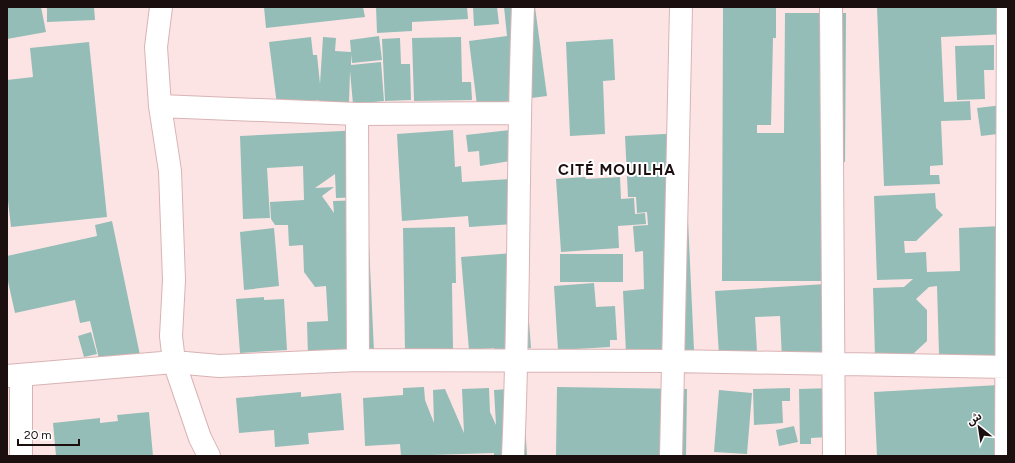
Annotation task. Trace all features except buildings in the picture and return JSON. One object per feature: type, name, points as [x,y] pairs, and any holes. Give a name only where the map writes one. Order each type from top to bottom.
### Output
[{"type":"street","points":[[161,7],[156,46],[160,106],[170,171],[174,280],[171,336],[174,362],[200,438],[209,456]]},
{"type":"street","points":[[513,456],[518,362],[519,113],[523,7]]},
{"type":"street","points":[[671,456],[680,7]]},
{"type":"street","points":[[831,7],[834,456]]},
{"type":"street","points":[[1006,456],[1008,7]]},
{"type":"street","points":[[160,106],[356,114],[519,113]]},
{"type":"street","points":[[356,114],[358,360]]},
{"type":"street","points":[[21,456],[14,375],[174,362],[219,366],[358,360],[518,362],[672,361],[1007,367]]},
{"type":"district","name":"CITÉ MOUILHA","points":[[617,170]]}]
